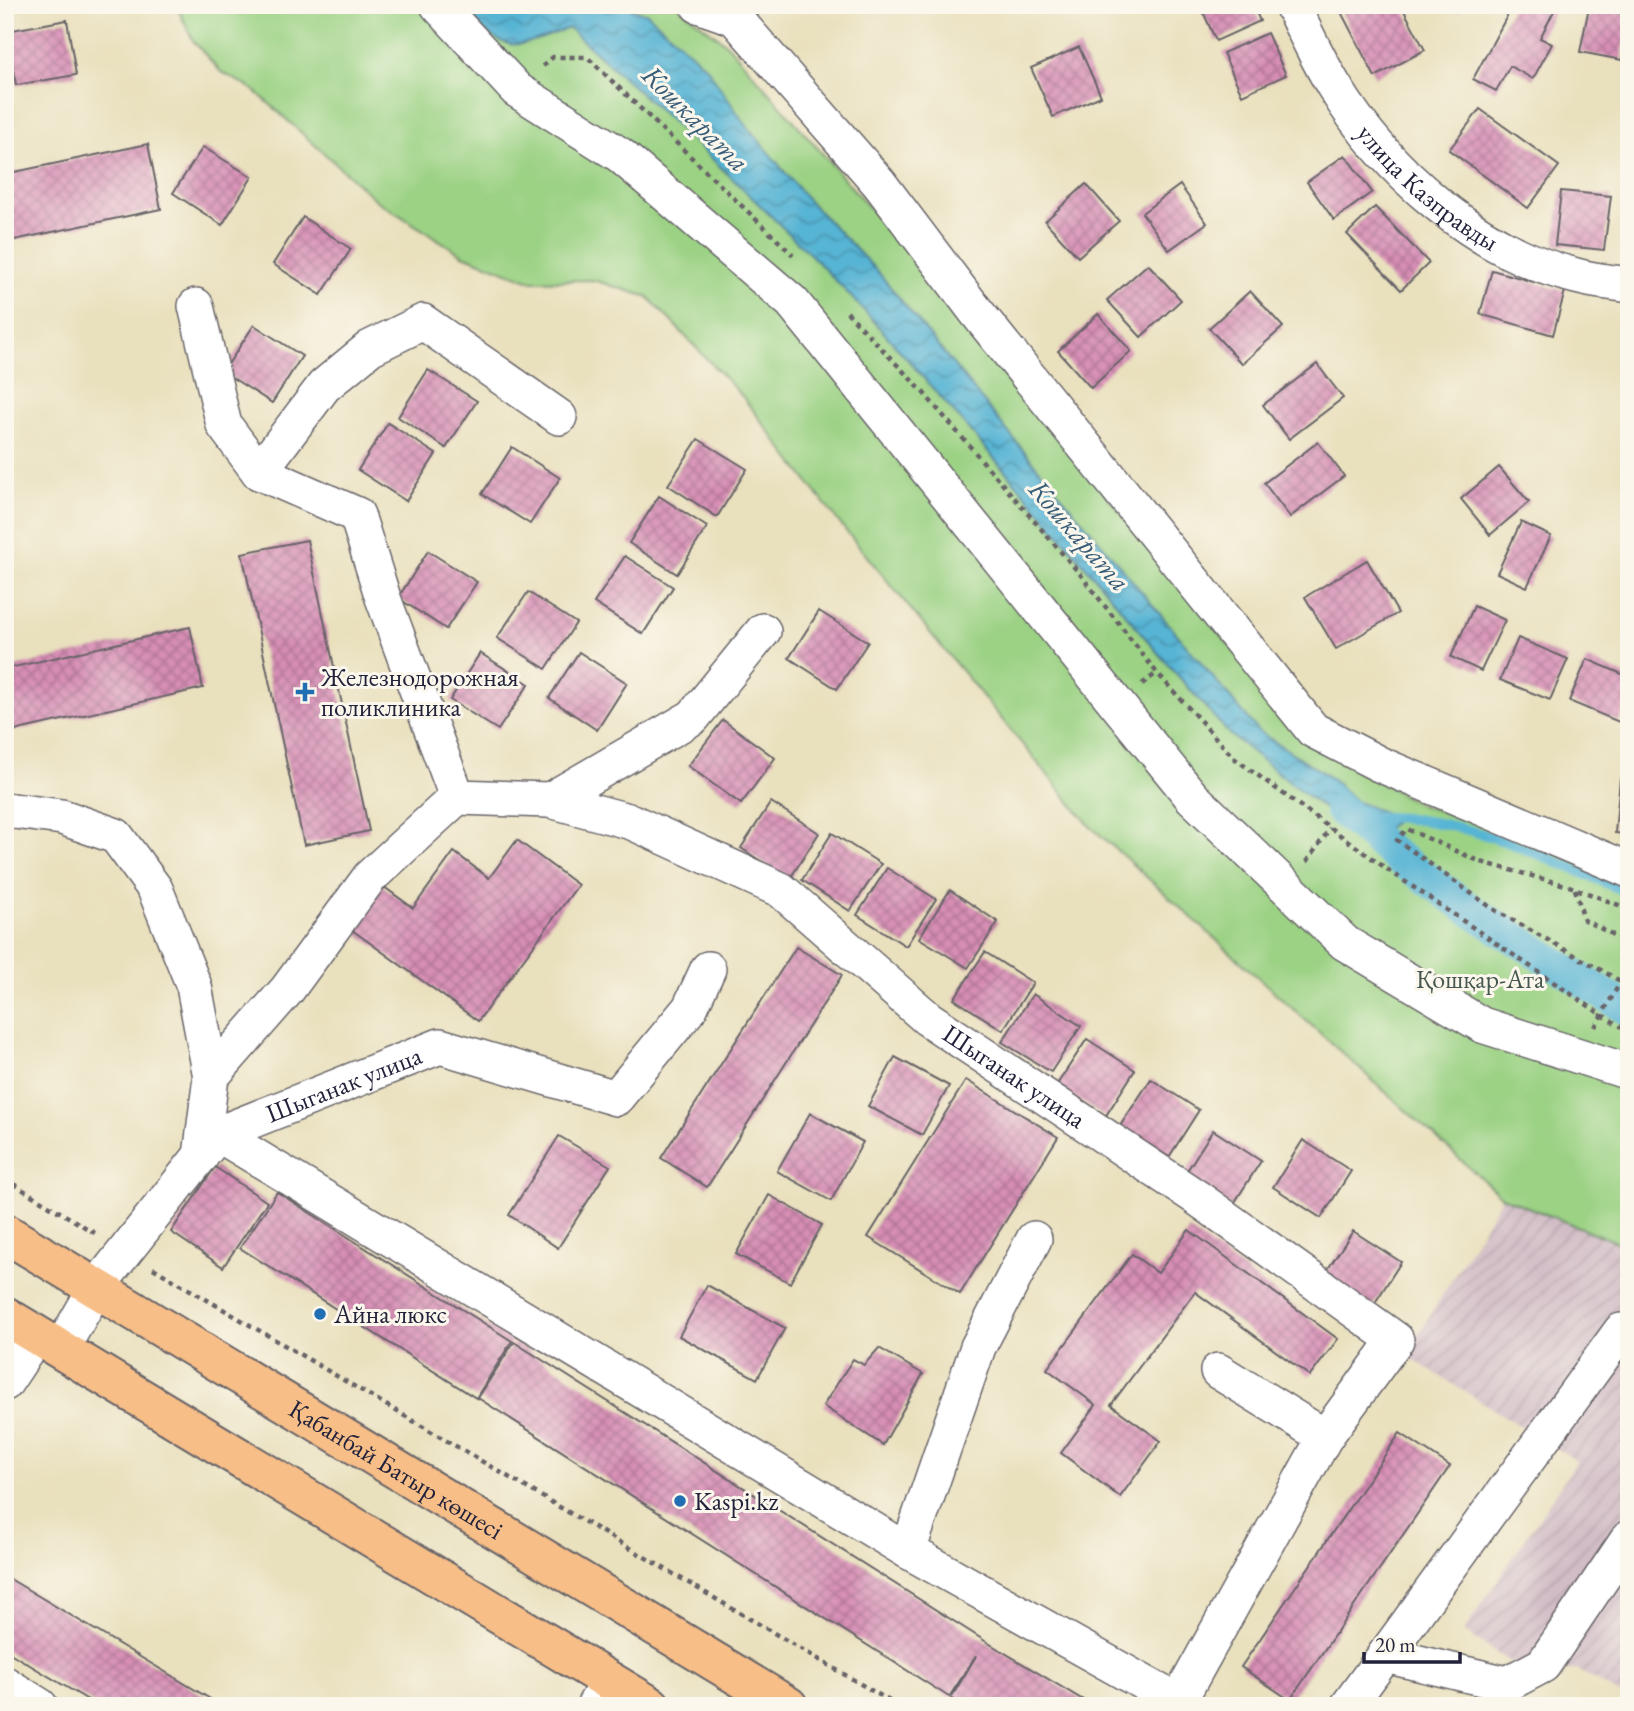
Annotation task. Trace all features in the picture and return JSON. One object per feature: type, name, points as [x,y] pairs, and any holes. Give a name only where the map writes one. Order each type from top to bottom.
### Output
[{"type":"main road","name":"Қабанбай Батыр көшесі","points":[[5,1233],[788,1706]]},
{"type":"main road","points":[[34,1334],[602,1693],[651,1706]]},
{"type":"street","points":[[438,5],[517,90],[620,155],[792,302],[1192,797],[1345,943],[1482,1025],[1629,1072]]},
{"type":"street","points":[[698,5],[735,18],[879,183],[975,310],[1312,730],[1379,764],[1629,870]]},
{"type":"street","name":"улица Казправды","points":[[1292,5],[1335,87],[1379,147],[1433,201],[1468,228],[1516,255],[1576,276],[1629,285]]},
{"type":"street","points":[[196,306],[224,425],[259,472],[358,515],[383,598],[457,797],[370,877],[287,990],[211,1077]]},
{"type":"street","points":[[259,472],[324,386],[370,348],[423,322],[559,417]]},
{"type":"street","points":[[550,800],[692,717],[762,631]]},
{"type":"street","name":"Шыганак улица","points":[[457,797],[550,800],[632,822],[781,890],[927,1018],[1196,1197],[1396,1340],[1325,1437]]},
{"type":"street","points":[[5,810],[62,817],[116,836],[155,889],[194,986],[211,1077],[209,1145],[908,1551],[1181,1704],[1325,1437],[1218,1371]]},
{"type":"street","name":"Шыганак улица","points":[[5,1383],[34,1334],[96,1288],[209,1145],[440,1045],[616,1098],[690,1008],[708,969]]},
{"type":"street","points":[[908,1551],[978,1347],[1034,1238]]},
{"type":"street","points":[[1348,1706],[1621,1331]]},
{"type":"street","points":[[1385,1655],[1507,1684],[1543,1665],[1629,1538]]},
{"type":"street","points":[[5,1684],[40,1706]]},
{"type":"path","points":[[517,90],[553,57],[587,57],[801,264]]},
{"type":"path","points":[[839,303],[922,391],[1080,574],[1157,673],[1234,758],[1391,872],[1629,1031]]},
{"type":"path","points":[[1629,909],[1575,888],[1481,862],[1407,829],[1397,840],[1493,909],[1629,986]]},
{"type":"path","points":[[1575,888],[1584,920],[1629,943]]},
{"type":"path","points":[[1602,1015],[1629,967]]},
{"type":"path","points":[[5,1179],[898,1706]]},
{"type":"shaded area","points":[[1502,1197],[1629,1247],[1629,1700],[1578,1670],[1526,1673],[1464,1631],[1577,1461],[1406,1355]]},
{"type":"green space","name":"Қошқар-Ата","points":[[176,5],[676,5],[728,45],[906,250],[1306,739],[1420,805],[1508,832],[1629,884],[1629,1247],[1502,1197],[1090,826],[841,525],[742,396],[648,297],[593,280],[531,281],[463,255],[377,201],[254,90],[220,71],[194,42]]},
{"type":"water","points":[[462,5],[624,5],[648,14],[707,68],[742,120],[806,198],[878,272],[1258,731],[1328,776],[1357,802],[1398,818],[1372,842],[1319,805],[1229,734],[872,319],[819,263],[702,149],[569,28],[531,42],[509,44],[489,34]]},
{"type":"building","points":[[1200,5],[1253,5],[1260,21],[1216,41]]},
{"type":"building","points":[[1354,5],[1401,5],[1425,50],[1375,77],[1341,12]]},
{"type":"building","points":[[1451,5],[1465,5],[1458,12]]},
{"type":"building","points":[[1513,5],[1557,5],[1540,38],[1552,44],[1533,79],[1510,66],[1496,91],[1473,79]]},
{"type":"building","points":[[1589,7],[1629,15],[1622,60],[1580,52]]},
{"type":"building","points":[[67,20],[76,75],[16,85],[7,31]]},
{"type":"building","points":[[1267,33],[1286,75],[1242,95],[1223,53]]},
{"type":"building","points":[[1079,47],[1101,96],[1053,117],[1031,68]]},
{"type":"building","points":[[1480,109],[1559,166],[1528,208],[1449,150]]},
{"type":"building","points":[[148,144],[161,209],[5,242],[5,174]]},
{"type":"building","points":[[203,147],[252,177],[222,225],[173,193]]},
{"type":"building","points":[[1345,155],[1372,192],[1334,220],[1307,182]]},
{"type":"building","points":[[1086,184],[1119,221],[1078,257],[1045,221]]},
{"type":"building","points":[[1180,185],[1207,223],[1169,250],[1142,213]]},
{"type":"building","points":[[1561,191],[1611,196],[1604,250],[1555,245]]},
{"type":"building","points":[[1375,207],[1429,263],[1401,290],[1347,234]]},
{"type":"building","points":[[303,217],[351,249],[321,295],[273,264]]},
{"type":"building","points":[[1148,264],[1181,300],[1141,337],[1107,300]]},
{"type":"building","points":[[1492,270],[1565,291],[1553,335],[1480,314]]},
{"type":"building","points":[[1250,291],[1283,327],[1242,364],[1209,328]]},
{"type":"building","points":[[1098,314],[1131,351],[1091,388],[1058,351]]},
{"type":"building","points":[[254,325],[302,356],[272,403],[223,372]]},
{"type":"building","points":[[1317,364],[1343,398],[1289,439],[1263,405]]},
{"type":"building","points":[[428,370],[477,401],[446,448],[398,417]]},
{"type":"building","points":[[388,423],[436,454],[406,501],[358,470]]},
{"type":"building","points":[[698,439],[747,469],[717,517],[668,485]]},
{"type":"building","points":[[1318,442],[1344,476],[1290,517],[1264,483]]},
{"type":"building","points":[[512,447],[560,478],[530,524],[482,494]]},
{"type":"building","points":[[1499,467],[1529,502],[1490,535],[1461,499]]},
{"type":"building","points":[[659,496],[707,527],[677,574],[629,543]]},
{"type":"building","points":[[1521,522],[1551,536],[1527,587],[1497,573]]},
{"type":"building","name":"Железнодорожная поликлиника","points":[[307,540],[369,831],[304,845],[242,553]]},
{"type":"building","points":[[428,551],[477,582],[446,629],[398,598]]},
{"type":"building","points":[[625,556],[673,587],[643,634],[594,603]]},
{"type":"building","points":[[1367,560],[1398,613],[1336,649],[1305,597]]},
{"type":"building","points":[[528,592],[576,623],[546,669],[497,638]]},
{"type":"building","points":[[1474,606],[1505,620],[1481,671],[1451,657]]},
{"type":"building","points":[[819,611],[868,642],[837,689],[789,658]]},
{"type":"building","points":[[190,627],[203,688],[5,733],[5,669]]},
{"type":"building","points":[[1518,638],[1568,659],[1550,700],[1500,680]]},
{"type":"building","points":[[579,652],[627,683],[597,730],[549,698]]},
{"type":"building","points":[[480,653],[529,684],[498,730],[450,700]]},
{"type":"building","points":[[1587,659],[1629,677],[1629,699],[1619,722],[1569,701]]},
{"type":"building","points":[[723,720],[775,758],[741,804],[688,766]]},
{"type":"building","points":[[1620,779],[1629,779],[1629,834],[1615,833]]},
{"type":"building","points":[[771,802],[819,833],[789,880],[741,848]]},
{"type":"building","points":[[832,833],[881,864],[850,911],[802,880]]},
{"type":"building","points":[[517,840],[578,885],[478,1021],[348,927],[380,884],[413,908],[454,852],[489,878]]},
{"type":"building","points":[[887,868],[936,899],[906,946],[857,915]]},
{"type":"building","points":[[950,890],[998,922],[968,968],[919,938]]},
{"type":"building","points":[[796,947],[842,975],[707,1187],[661,1158]]},
{"type":"building","points":[[985,952],[1033,983],[1003,1030],[954,999]]},
{"type":"building","points":[[1033,994],[1081,1026],[1051,1072],[1002,1042]]},
{"type":"building","points":[[1087,1039],[1135,1070],[1105,1117],[1056,1086]]},
{"type":"building","points":[[895,1057],[949,1086],[922,1135],[868,1106]]},
{"type":"building","points":[[1151,1079],[1199,1110],[1169,1157],[1120,1126]]},
{"type":"building","points":[[966,1080],[1058,1137],[960,1294],[868,1237]]},
{"type":"building","points":[[810,1113],[863,1142],[831,1201],[777,1171]]},
{"type":"building","points":[[1213,1130],[1261,1161],[1231,1208],[1183,1177]]},
{"type":"building","points":[[559,1136],[610,1166],[558,1248],[509,1215]]},
{"type":"building","points":[[1303,1140],[1351,1171],[1321,1218],[1273,1187]]},
{"type":"building","points":[[215,1167],[267,1202],[223,1267],[171,1232]]},
{"type":"building","points":[[277,1192],[512,1341],[476,1398],[240,1248]]},
{"type":"building","points":[[769,1195],[822,1225],[790,1283],[736,1254]]},
{"type":"building","points":[[1189,1230],[1338,1339],[1310,1376],[1195,1292],[1111,1405],[1161,1441],[1120,1497],[1061,1453],[1096,1405],[1047,1369],[1132,1254],[1158,1273]]},
{"type":"building","points":[[1353,1231],[1401,1262],[1371,1309],[1322,1278]]},
{"type":"building","points":[[707,1285],[785,1328],[757,1379],[679,1336]]},
{"type":"building","points":[[514,1342],[985,1641],[1093,1706],[964,1706],[951,1698],[976,1656],[949,1697],[478,1398]]},
{"type":"building","points":[[879,1348],[923,1374],[883,1445],[823,1406],[853,1359],[864,1365]]},
{"type":"building","points":[[1400,1433],[1450,1466],[1290,1700],[1241,1667]]},
{"type":"building","points":[[5,1576],[222,1706],[98,1706],[5,1650]]},
{"type":"waterway","name":"Кошкарата","points":[[1341,810],[1398,858],[1475,913],[1629,1010]]},
{"type":"waterway","points":[[1387,817],[1419,820],[1481,834],[1541,855],[1629,893]]},
{"type":"place","name":"Железнодорожная поликлиника","points":[[305,692]]},
{"type":"place","name":"Айна люкс","points":[[320,1314]]},
{"type":"place","name":"Kaspi.kz","points":[[680,1501]]}]
